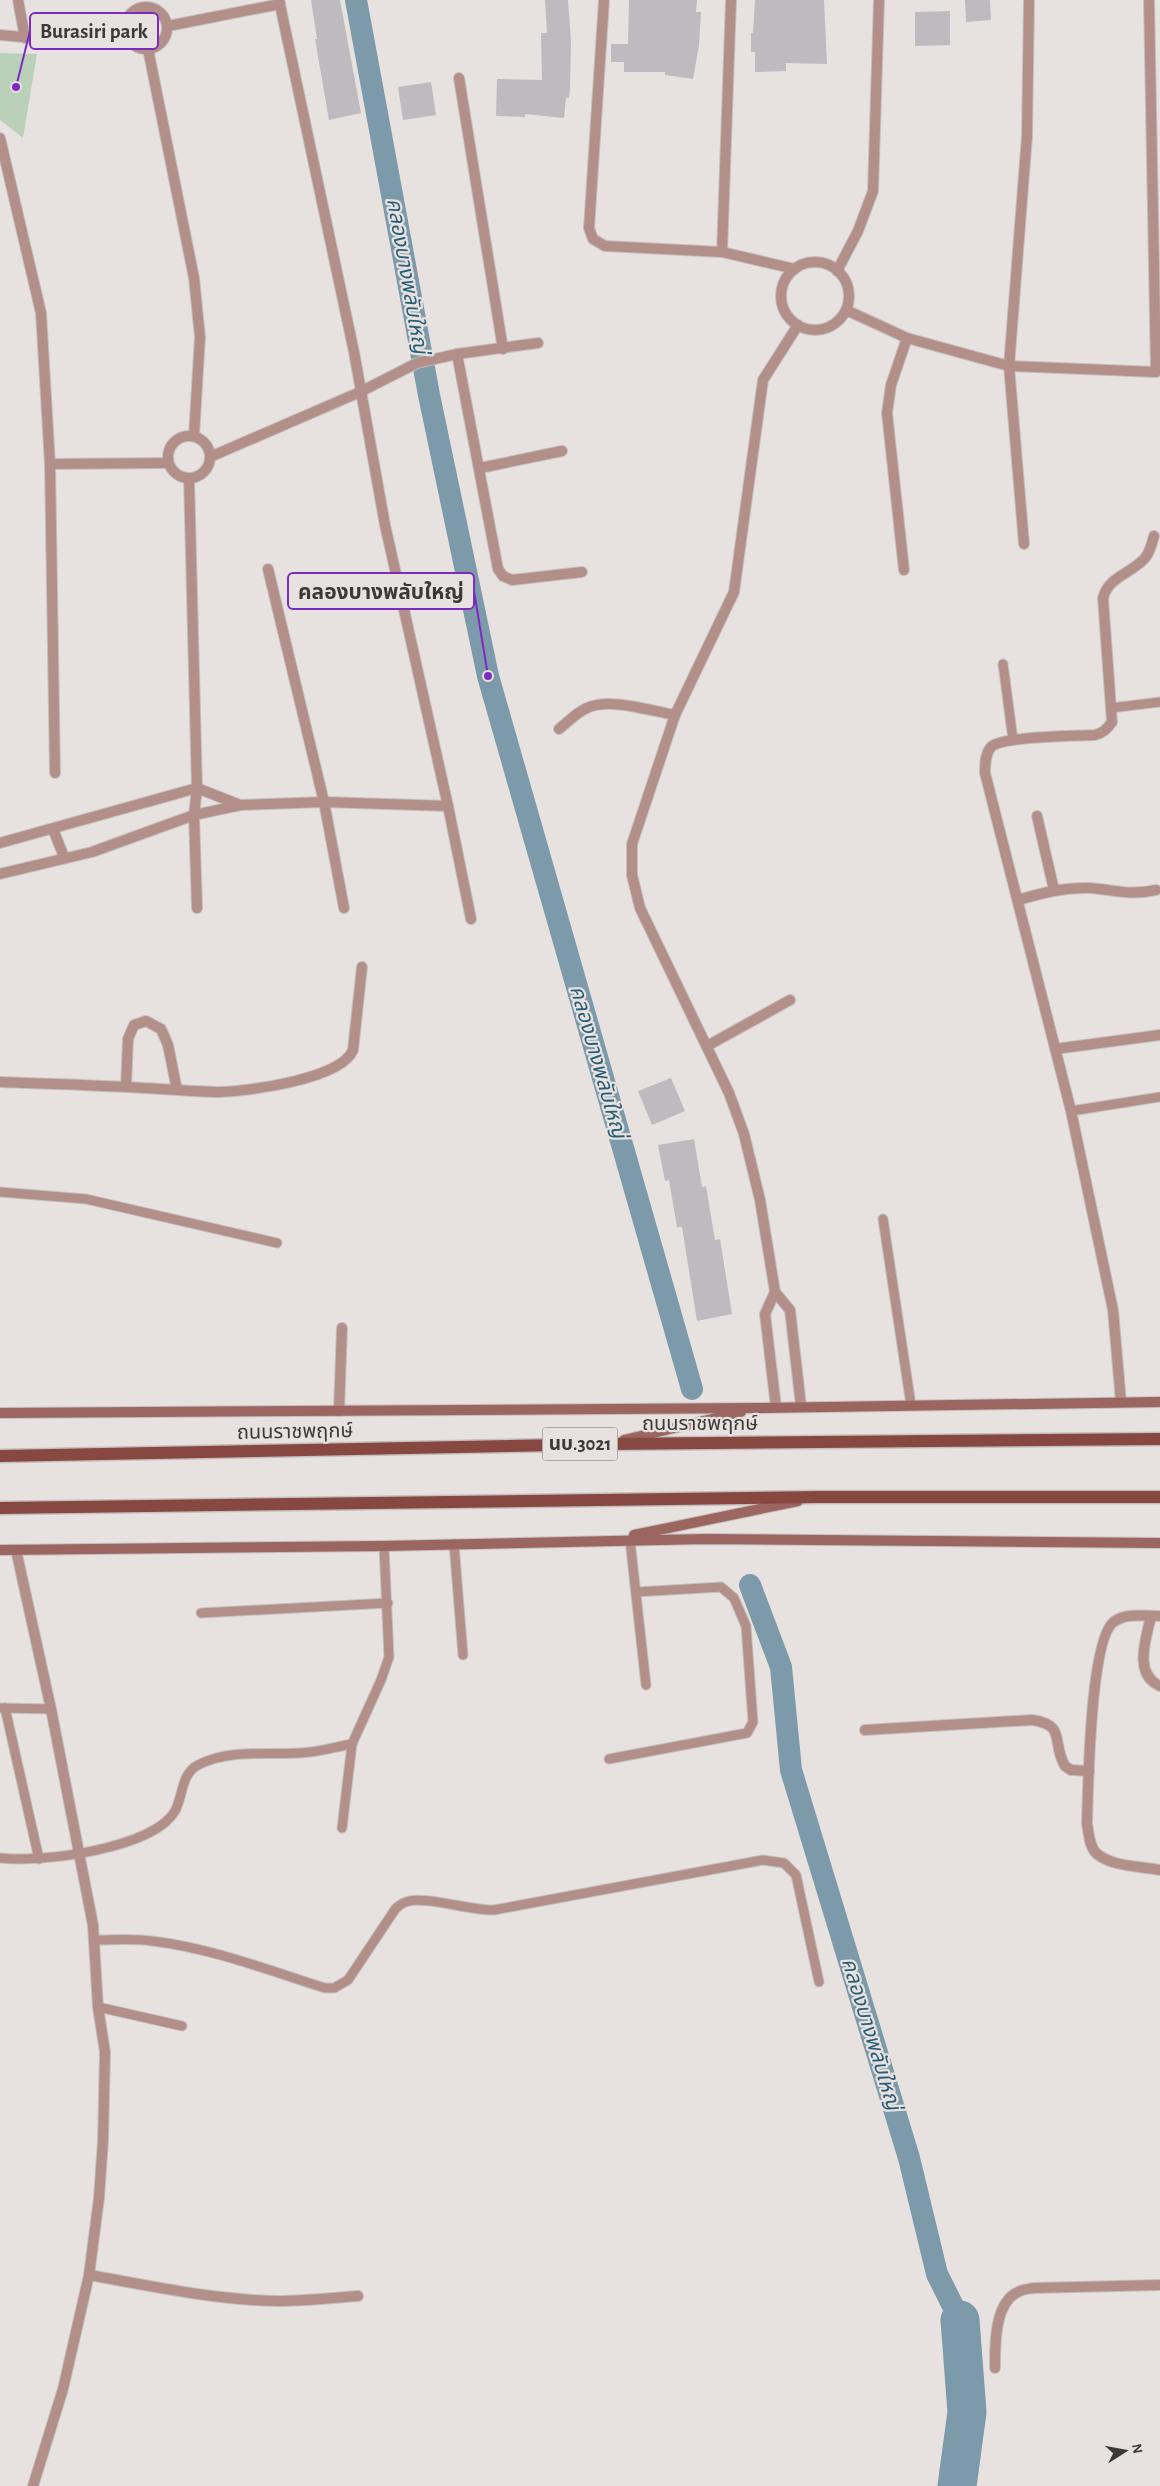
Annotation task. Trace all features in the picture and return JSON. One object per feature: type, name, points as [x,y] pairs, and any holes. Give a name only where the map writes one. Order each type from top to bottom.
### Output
[{"type":"main road","name":"ถนนราชพฤกษ์","points":[[0,1413],[756,1408],[1160,1402]]},
{"type":"main road","points":[[608,1444],[756,1408]]},
{"type":"main road","name":"ถนนราชพฤกษ์","points":[[0,1456],[608,1444],[1160,1439]]},
{"type":"main road","points":[[0,1508],[819,1497],[1160,1497]]},
{"type":"main road","points":[[611,1540],[819,1497]]},
{"type":"main road","points":[[0,1550],[384,1546],[611,1540],[1160,1543]]},
{"type":"street","points":[[18,0],[26,38]]},
{"type":"street","points":[[604,0],[589,228],[593,239],[605,246],[722,252],[795,269]]},
{"type":"street","points":[[722,252],[732,0]]},
{"type":"street","points":[[837,271],[858,231],[873,191],[879,0]]},
{"type":"street","points":[[1024,544],[1009,366],[1027,136],[1029,0]]},
{"type":"street","points":[[846,310],[907,338],[1009,366],[1156,372],[1150,0]]},
{"type":"street","points":[[168,26],[279,2],[354,352],[360,392],[404,616],[448,806],[471,919]]},
{"type":"street","points":[[153,4],[164,14],[168,26],[165,39],[155,48],[142,49],[130,42],[125,30],[128,16],[139,7],[153,4]]},
{"type":"street","points":[[0,35],[26,38],[105,34],[125,30]]},
{"type":"street","points":[[148,49],[194,278],[200,337],[194,436]]},
{"type":"street","points":[[459,78],[502,349]]},
{"type":"street","points":[[0,138],[41,313],[50,464],[55,773]]},
{"type":"street","points":[[816,262],[827,264],[837,271],[848,289],[846,310],[840,319],[825,328],[808,330],[789,319],[783,309],[782,287],[787,277],[795,269],[805,264],[816,262]]},
{"type":"street","points":[[798,325],[763,380],[734,592],[675,715],[632,844],[632,875],[640,908],[729,1093],[744,1134],[760,1200],[775,1292],[790,1310],[801,1406]]},
{"type":"street","points":[[904,570],[887,413],[891,385],[907,338]]},
{"type":"street","points":[[210,457],[360,392],[417,363],[457,354],[538,343]]},
{"type":"street","points":[[457,354],[498,569],[503,576],[512,580],[582,572]]},
{"type":"street","points":[[188,435],[194,436],[206,444],[210,457],[206,470],[196,478],[189,478],[176,474],[168,463],[168,450],[176,440],[188,435]]},
{"type":"street","points":[[480,468],[562,451]]},
{"type":"street","points":[[50,464],[168,463]]},
{"type":"street","points":[[189,478],[197,908]]},
{"type":"street","points":[[1121,1402],[1113,1310],[1071,1111],[985,773],[986,759],[990,748],[997,743],[1102,733],[1112,722],[1103,598],[1109,585],[1143,560],[1148,554],[1154,536]]},
{"type":"street","points":[[268,569],[324,802],[344,908]]},
{"type":"street","points":[[559,729],[587,708],[603,704],[620,705],[675,715]]},
{"type":"street","points":[[0,843],[196,788],[241,805]]},
{"type":"street","points":[[0,874],[64,857],[92,852],[194,815],[241,805],[324,802],[448,806]]},
{"type":"street","points":[[1037,816],[1054,890]]},
{"type":"street","points":[[53,829],[64,857]]},
{"type":"street","points":[[1018,900],[1054,890],[1092,888],[1110,892],[1140,893],[1156,890]]},
{"type":"street","points":[[0,1082],[220,1092],[283,1085],[338,1065],[351,1056],[354,1050],[362,967]]},
{"type":"street","points":[[707,1046],[790,1000]]},
{"type":"street","points":[[126,1087],[128,1039],[134,1025],[146,1021],[161,1029],[168,1045],[177,1090]]},
{"type":"street","points":[[1055,1049],[1160,1035]]},
{"type":"street","points":[[775,1292],[765,1314],[776,1407]]},
{"type":"street","points":[[339,1411],[342,1328]]},
{"type":"street","points":[[16,1550],[50,1709],[95,1940],[98,2006],[105,2052],[104,2131],[99,2198],[88,2275],[65,2380],[33,2486]]},
{"type":"street","points":[[1160,1686],[1151,1682],[1145,1675],[1143,1659],[1156,1616],[1128,1617],[1113,1621],[1103,1637],[1095,1682],[1087,1824],[1090,1842],[1096,1852],[1108,1860],[1160,1870]]},
{"type":"street","points":[[865,1730],[1032,1720],[1046,1722],[1053,1728],[1065,1766],[1071,1770],[1089,1771]]},
{"type":"street","points":[[88,2275],[201,2294],[251,2299],[278,2301],[358,2296]]},
{"type":"street","points":[[994,2368],[996,2331],[1005,2305],[1017,2292],[1034,2288],[1160,2285]]},
{"type":"lane","points":[[1003,664],[1013,740]]},
{"type":"lane","points":[[1111,708],[1160,702]]},
{"type":"lane","points":[[1071,1111],[1160,1097]]},
{"type":"lane","points":[[0,1192],[86,1199],[277,1243]]},
{"type":"lane","points":[[883,1219],[911,1406]]},
{"type":"lane","points":[[630,1540],[646,1685]]},
{"type":"lane","points":[[454,1544],[463,1655]]},
{"type":"lane","points":[[342,1828],[352,1744],[381,1680],[389,1657],[384,1546]]},
{"type":"lane","points":[[609,1759],[747,1733],[753,1722],[746,1626],[734,1598],[721,1587],[636,1592]]},
{"type":"lane","points":[[201,1612],[388,1603]]},
{"type":"lane","points":[[39,1859],[3,1708],[50,1709]]},
{"type":"lane","points":[[0,1858],[39,1859],[79,1853],[144,1836],[162,1826],[175,1812],[187,1776],[197,1766],[223,1756],[302,1753],[352,1744]]},
{"type":"lane","points":[[95,1940],[150,1940],[178,1944],[242,1961],[324,1988],[334,1988],[348,1980],[396,1908],[406,1902],[419,1900],[480,1910],[494,1910],[763,1860],[784,1862],[796,1875],[819,1982]]},
{"type":"lane","points":[[98,2006],[182,2026]]},
{"type":"green space","points":[[0,53],[37,54],[23,138],[0,120]]},
{"type":"building","points":[[311,0],[340,0],[361,113],[329,120],[315,39],[317,39]]},
{"type":"building","points":[[545,0],[568,0],[571,41],[570,88],[569,98],[566,98],[564,118],[525,114],[525,117],[496,116],[497,79],[542,80],[541,33],[547,33]]},
{"type":"building","points":[[629,0],[697,0],[696,12],[701,12],[699,45],[693,79],[665,75],[665,72],[624,72],[624,62],[611,62],[611,44],[628,44]]},
{"type":"building","points":[[755,0],[824,0],[827,64],[786,63],[786,71],[755,72],[755,52],[751,52],[751,33],[753,33]]},
{"type":"building","points":[[965,0],[990,0],[991,20],[966,22]]},
{"type":"building","points":[[950,11],[950,45],[915,46],[915,12]]},
{"type":"building","points":[[431,82],[436,115],[403,120],[398,87]]},
{"type":"building","points":[[671,1078],[685,1111],[652,1125],[638,1091]]},
{"type":"building","points":[[694,1139],[702,1187],[706,1186],[715,1240],[720,1239],[732,1314],[697,1321],[682,1227],[677,1227],[669,1180],[665,1181],[658,1145]]},
{"type":"waterway","name":"คลองบางพลับใหญ่","points":[[356,0],[429,395],[488,676],[692,1389]]},
{"type":"waterway","name":"คลองบางพลับใหญ่","points":[[750,1585],[781,1667],[791,1770],[909,2158],[937,2274],[960,2320]]},
{"type":"waterway","name":"คลองบางพลับใหญ่","points":[[957,2486],[967,2412],[960,2320]]},
{"type":"place","name":"Burasiri park","points":[[16,87]]},
{"type":"place","name":"คลองบางพลับใหญ่","points":[[488,676]]}]
